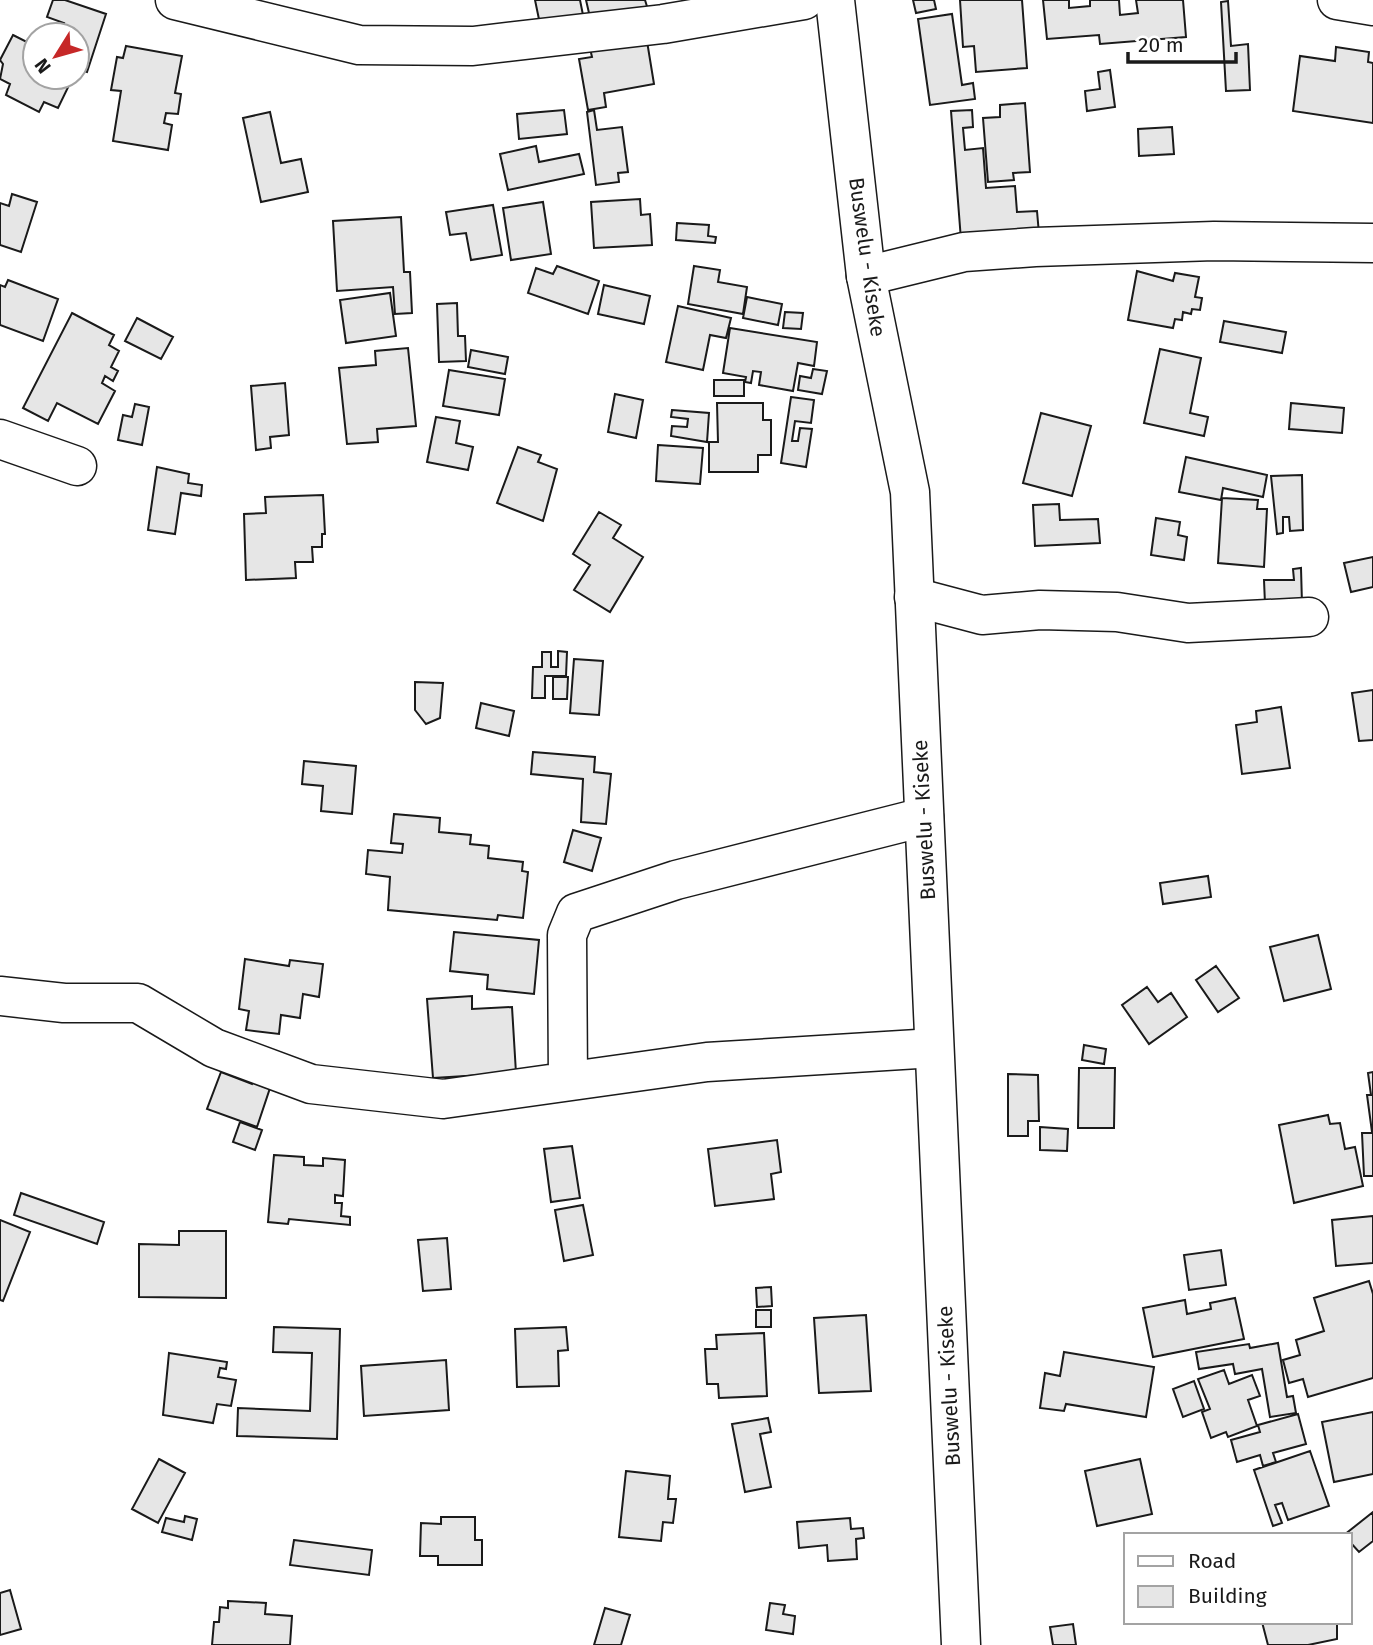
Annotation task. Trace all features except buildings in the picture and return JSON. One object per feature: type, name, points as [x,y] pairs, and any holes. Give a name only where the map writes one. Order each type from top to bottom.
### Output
[{"type":"street","points":[[175,0],[359,46],[473,46],[663,24],[804,0]]},
{"type":"street","name":"Buswelu - Kiseke","points":[[835,0],[866,276],[910,492],[961,1645]]},
{"type":"street","points":[[1337,0],[1373,6]]},
{"type":"street","points":[[866,276],[964,252],[1023,248],[1214,241],[1373,243]]},
{"type":"street","points":[[0,439],[77,466]]},
{"type":"street","points":[[914,597],[982,615],[1040,610],[1117,612],[1188,623],[1309,617]]},
{"type":"street","points":[[568,1081],[567,935],[576,913],[676,880],[924,817]]},
{"type":"street","points":[[0,996],[64,1003],[138,1003],[214,1048],[311,1084],[443,1099],[707,1062],[934,1048]]}]
